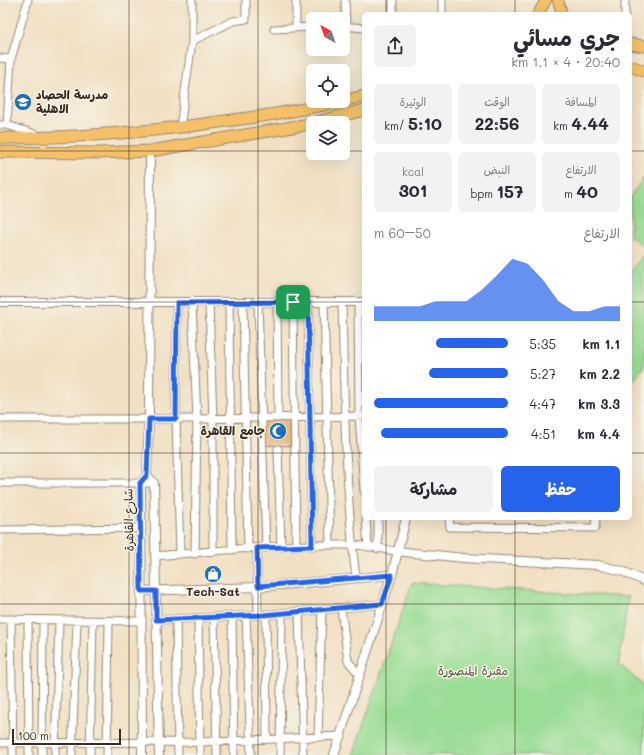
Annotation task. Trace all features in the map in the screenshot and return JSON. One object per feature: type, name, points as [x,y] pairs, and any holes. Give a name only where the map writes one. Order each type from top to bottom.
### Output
[{"type":"highway","points":[[632,44],[644,46]]},
{"type":"highway","points":[[632,66],[644,72]]},
{"type":"highway","points":[[350,99],[362,96]]},
{"type":"highway","points":[[0,138],[99,136],[180,128],[313,108]]},
{"type":"highway","points":[[0,152],[98,153],[150,151],[304,125],[362,110]]},
{"type":"main road","points":[[539,12],[546,0]]},
{"type":"main road","points":[[558,0],[561,12]]},
{"type":"street","points":[[28,0],[11,59],[4,125],[45,138]]},
{"type":"street","points":[[180,128],[192,41],[192,0]]},
{"type":"street","points":[[192,41],[233,21],[246,19],[246,0]]},
{"type":"street","points":[[296,0],[296,28]]},
{"type":"street","points":[[345,12],[346,0]]},
{"type":"street","points":[[392,12],[393,0]]},
{"type":"street","points":[[442,0],[442,12]]},
{"type":"street","points":[[625,0],[625,12]]},
{"type":"street","points":[[274,29],[306,27]]},
{"type":"street","points":[[350,27],[362,28]]},
{"type":"street","points":[[0,58],[11,59]]},
{"type":"street","points":[[147,475],[149,419],[150,151]]},
{"type":"street","points":[[0,302],[361,302],[362,416],[230,419],[0,419]]},
{"type":"street","points":[[229,302],[232,550]]},
{"type":"street","points":[[243,302],[248,549]]},
{"type":"street","points":[[258,302],[260,418],[266,548]]},
{"type":"street","points":[[277,302],[278,418]]},
{"type":"street","points":[[293,302],[296,546]]},
{"type":"street","points":[[308,302],[312,546]]},
{"type":"street","points":[[324,302],[330,545]]},
{"type":"street","points":[[342,302],[344,416],[352,545],[356,578]]},
{"type":"street","points":[[177,303],[176,419],[180,554]]},
{"type":"street","points":[[192,303],[197,419],[195,554]]},
{"type":"street","points":[[209,303],[213,419],[213,552]]},
{"type":"street","points":[[278,449],[281,547]]},
{"type":"street","name":"شارع القاهرة","points":[[142,755],[142,528],[140,483],[147,475],[154,483]]},
{"type":"street","points":[[0,483],[154,483],[159,755]]},
{"type":"street","points":[[366,520],[368,547]]},
{"type":"street","points":[[378,520],[378,549]]},
{"type":"street","points":[[334,755],[342,736],[359,674],[392,575],[396,551],[405,520]]},
{"type":"street","points":[[449,520],[450,527],[596,528],[596,520]]},
{"type":"street","points":[[0,530],[142,528]]},
{"type":"street","points":[[155,556],[257,548],[352,545],[464,558],[598,565],[622,571],[644,581]]},
{"type":"street","points":[[257,548],[258,615]]},
{"type":"street","points":[[141,591],[258,586],[392,575]]},
{"type":"street","points":[[156,620],[246,616],[382,604]]},
{"type":"street","points":[[341,608],[348,661],[359,674]]},
{"type":"street","points":[[318,737],[322,610]]},
{"type":"street","points":[[299,612],[303,755]]},
{"type":"street","points":[[280,755],[282,613]]},
{"type":"street","points":[[266,614],[268,739]]},
{"type":"street","points":[[232,616],[234,755]]},
{"type":"street","points":[[246,616],[251,755]]},
{"type":"street","points":[[214,617],[217,755]]},
{"type":"street","points":[[198,618],[200,755]]},
{"type":"street","points":[[0,619],[109,622],[142,621]]},
{"type":"street","points":[[11,619],[13,755]]},
{"type":"street","points":[[176,619],[178,755]]},
{"type":"street","points":[[28,620],[29,755]]},
{"type":"street","points":[[42,755],[43,620]]},
{"type":"street","points":[[55,755],[59,621]]},
{"type":"street","points":[[72,755],[77,621]]},
{"type":"street","points":[[90,755],[93,621]]},
{"type":"street","points":[[107,755],[109,622]]},
{"type":"street","points":[[0,743],[216,742],[342,736]]},
{"type":"green space","points":[[644,177],[644,246],[632,237],[632,194]]},
{"type":"green space","points":[[644,254],[644,366],[632,383],[632,270]]},
{"type":"green space","name":"مقبرة المنصورة","points":[[412,583],[628,597],[619,664],[644,686],[644,755],[353,755]]},
{"type":"building","name":"جامع القاهرة","points":[[294,417],[294,446],[262,445],[260,418]]},
{"type":"place","name":"مدرسة الحصاد الاهلية","points":[[23,102]]},
{"type":"place","name":"جامع القاهرة","points":[[278,431]]},
{"type":"place","name":"Tech-Sat","points":[[213,574]]},
{"type":"route","points":[[293,302],[308,302],[312,546],[257,548],[258,586],[392,575],[382,604],[263,615],[156,620],[156,591],[141,591],[142,528],[140,483],[147,475],[149,419],[176,419],[177,303],[293,302]]}]
